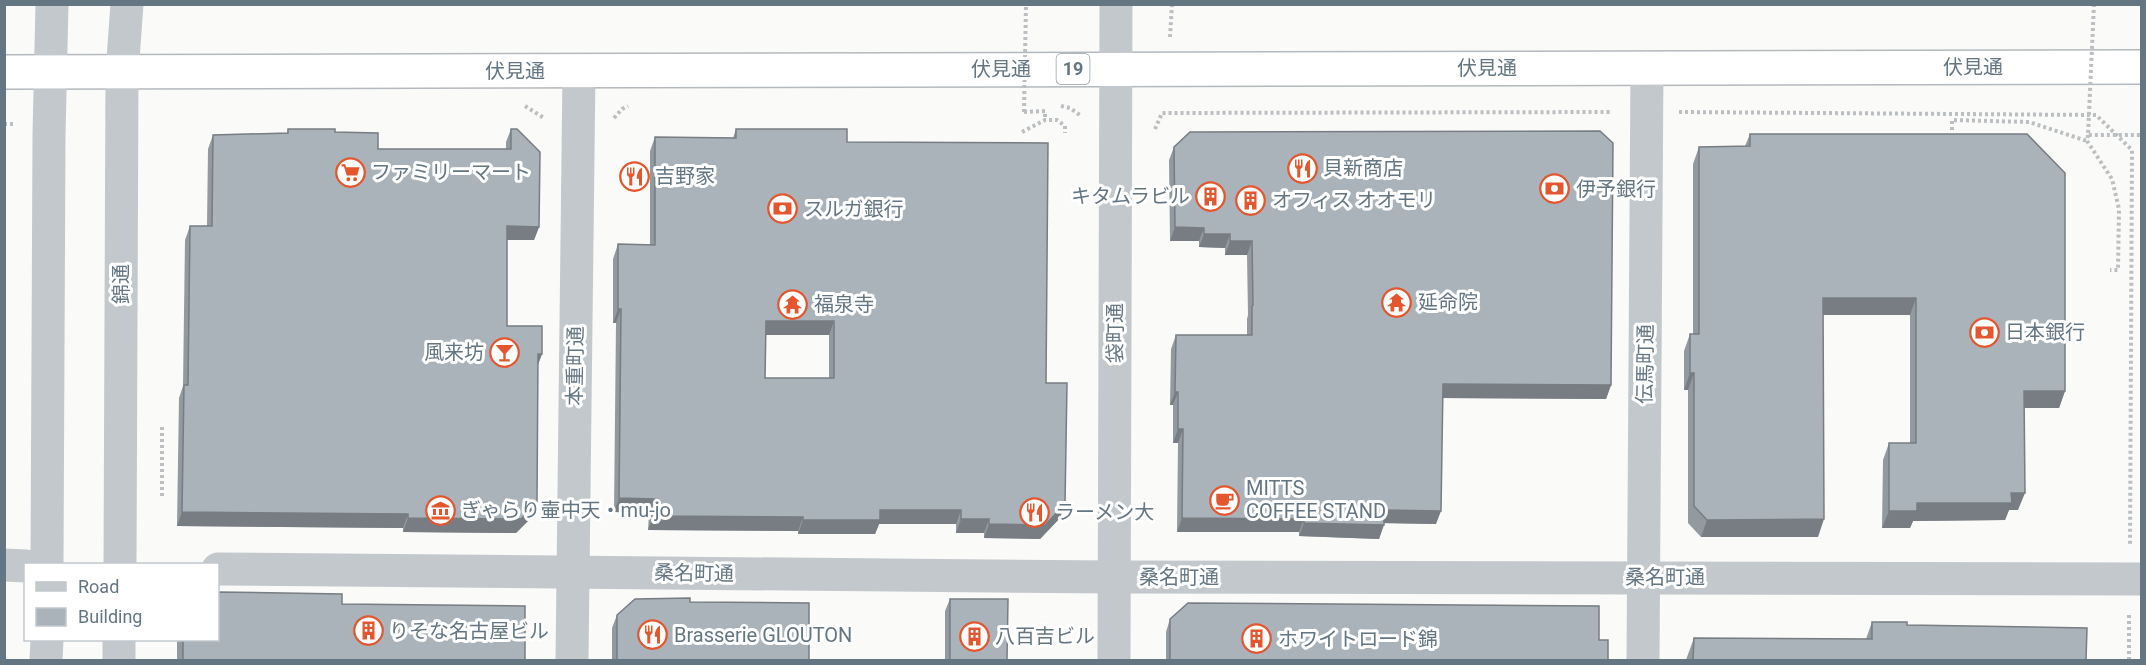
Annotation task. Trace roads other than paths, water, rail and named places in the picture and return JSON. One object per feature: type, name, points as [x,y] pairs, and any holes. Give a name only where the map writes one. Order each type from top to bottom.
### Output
[{"type":"highway","name":"伏見通","points":[[4,72],[2142,67]]},
{"type":"street","points":[[47,563],[52,4]]},
{"type":"street","name":"錦通","points":[[120,563],[122,73],[127,4]]},
{"type":"street","name":"袋町通","points":[[1113,660],[1116,4]]},
{"type":"street","name":"伝馬町通","points":[[1643,660],[1647,68]]},
{"type":"street","name":"本重町通","points":[[572,660],[579,71]]},
{"type":"street","points":[[4,566],[24,566]]},
{"type":"street","name":"桑名町通","points":[[219,569],[1113,577],[2136,578]]},
{"type":"street","points":[[46,660],[47,641]]},
{"type":"street","points":[[119,641],[119,660]]},
{"type":"place","name":"貝新商店","points":[[1302,168]]},
{"type":"place","name":"ファミリーマート","points":[[350,172]]},
{"type":"place","name":"吉野家","points":[[634,176]]},
{"type":"place","name":"伊予銀行","points":[[1555,189]]},
{"type":"place","name":"キタムラビル","points":[[1211,196]]},
{"type":"place","name":"オフィス オオモリ","points":[[1251,200]]},
{"type":"place","name":"スルガ銀行","points":[[783,209]]},
{"type":"place","name":"延命院","points":[[1397,302]]},
{"type":"place","name":"福泉寺","points":[[793,304]]},
{"type":"place","name":"日本銀行","points":[[1984,332]]},
{"type":"place","name":"風来坊","points":[[505,352]]},
{"type":"place","name":"MITTS COFFEE STAND","points":[[1225,500]]},
{"type":"place","name":"ぎゃらり壷中天・mu-jo","points":[[440,510]]},
{"type":"place","name":"ラーメン大","points":[[1034,512]]},
{"type":"place","name":"りそな名古屋ビル","points":[[368,631]]},
{"type":"place","name":"Brasserie GLOUTON","points":[[653,635]]},
{"type":"place","name":"八百吉ビル","points":[[974,636]]},
{"type":"place","name":"ホワイトロード錦","points":[[1257,639]]}]
